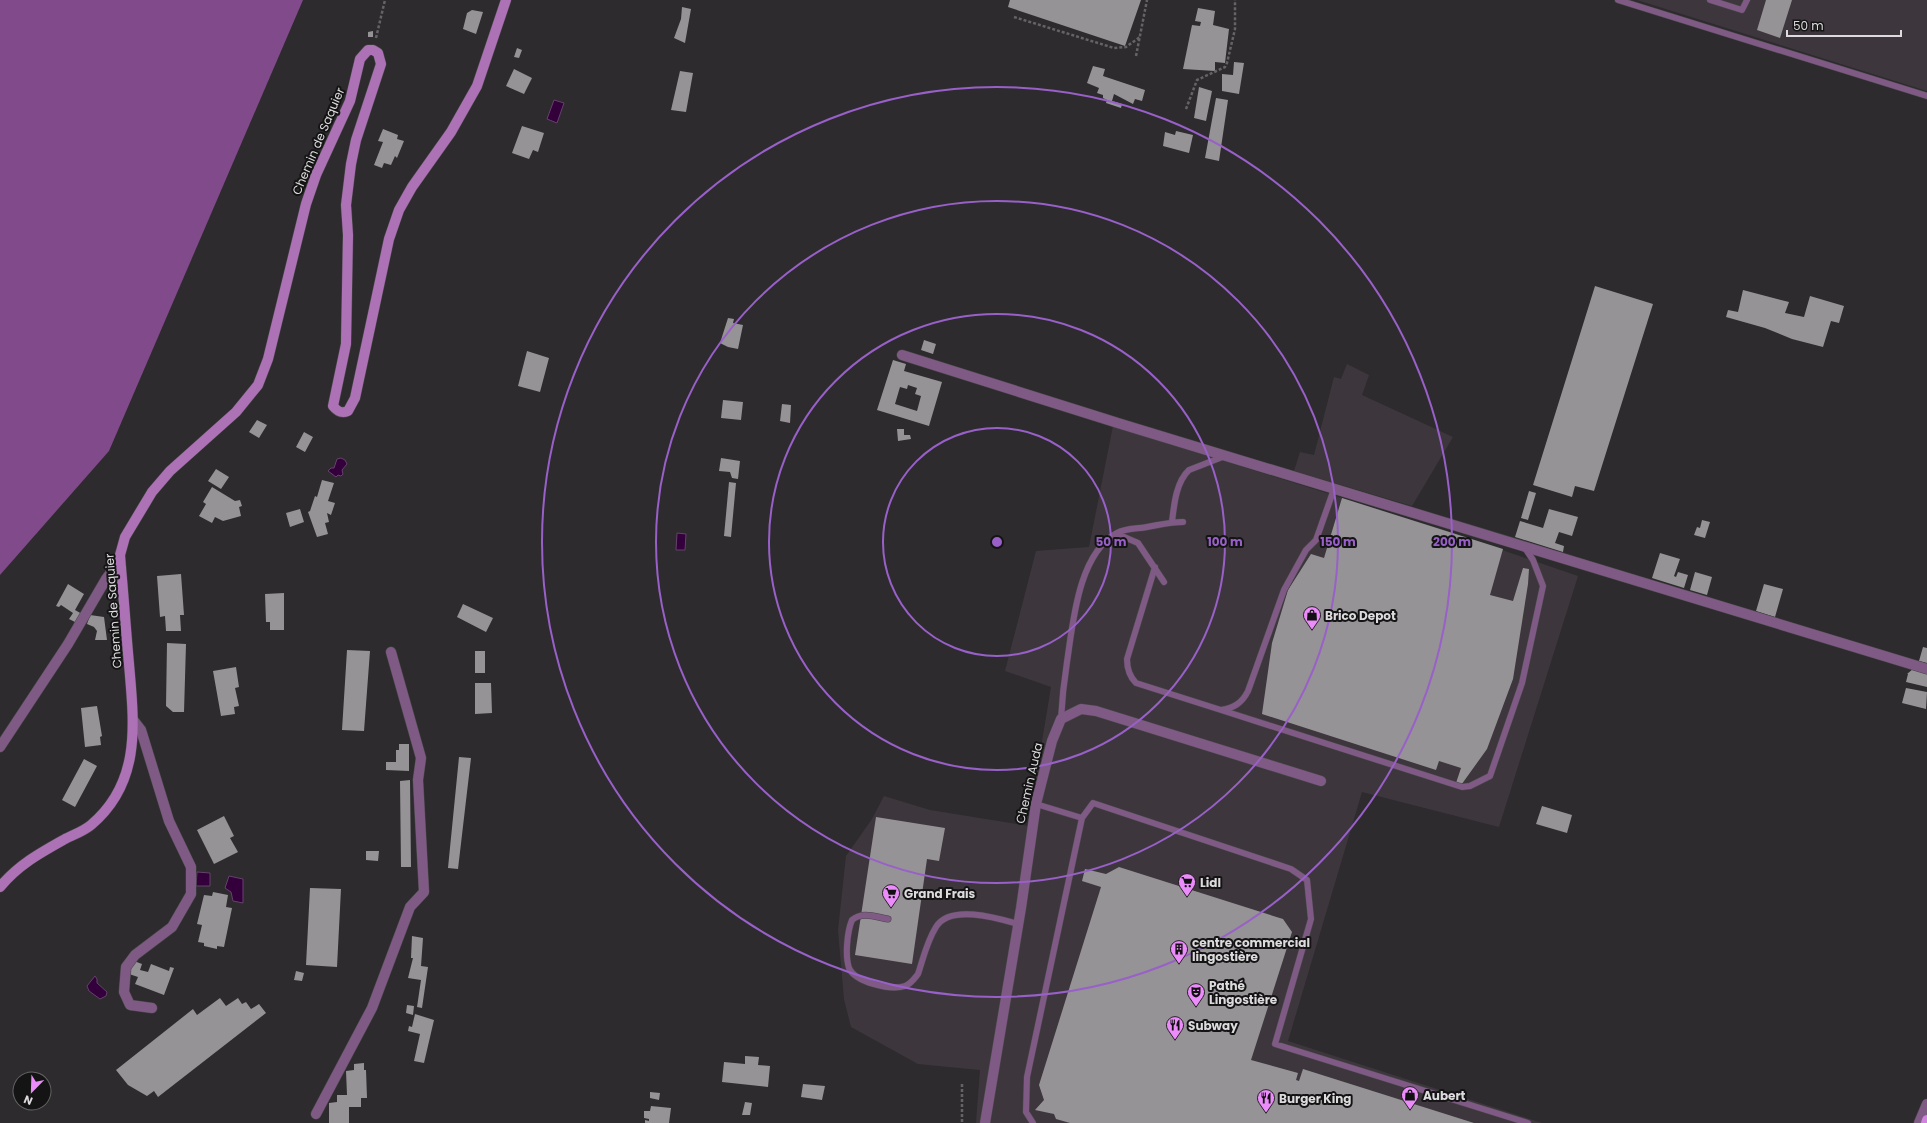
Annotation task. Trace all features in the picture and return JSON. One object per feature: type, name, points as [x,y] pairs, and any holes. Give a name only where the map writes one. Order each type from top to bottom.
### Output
[{"type":"street","points":[[373,50],[378,53],[381,64],[356,140],[348,186],[346,344],[333,406],[336,411],[342,412],[348,411],[355,398],[389,239],[400,210],[412,187],[451,132],[477,86],[506,0]]},
{"type":"street","name":"Chemin de Saquier","points":[[0,887],[9,876],[29,859],[91,825],[106,810],[118,792],[132,753],[134,721],[121,568],[121,550],[125,537],[152,492],[170,471],[236,412],[258,385],[268,359],[306,204],[316,175],[350,101],[360,60],[368,50],[373,50]]},
{"type":"street","points":[[902,355],[1525,548],[1927,669]]},
{"type":"street","points":[[0,747],[68,644],[106,579],[112,571],[121,568]]},
{"type":"street","points":[[316,1114],[372,1008],[410,907],[424,892],[418,780],[421,758],[391,652]]},
{"type":"street","points":[[1061,719],[1080,709],[1096,712],[1320,781]]},
{"type":"street","name":"Chemin Auda","points":[[985,1123],[1036,804],[1052,741],[1061,719]]},
{"type":"street","points":[[134,721],[141,730],[169,821],[191,867],[191,894],[172,927],[135,955],[126,967],[124,992],[130,1005],[152,1008]]},
{"type":"street","points":[[1919,1123],[1927,1104]]},
{"type":"lane","points":[[1618,0],[1927,96]]},
{"type":"lane","points":[[1710,0],[1742,10],[1747,0]]},
{"type":"lane","points":[[1172,522],[1174,507],[1181,479],[1184,474],[1189,470],[1225,456]]},
{"type":"lane","points":[[1221,710],[1239,704],[1248,691],[1285,588],[1306,550],[1316,540],[1334,489]]},
{"type":"lane","points":[[1061,719],[1069,642],[1078,593],[1088,568],[1098,551],[1118,532],[1172,522],[1182,522]]},
{"type":"lane","points":[[1110,538],[1124,537],[1134,540],[1155,567],[1164,582]]},
{"type":"lane","points":[[1155,567],[1127,658],[1128,673],[1136,683],[1462,787],[1470,786],[1490,776],[1522,683],[1543,586],[1533,560],[1525,548]]},
{"type":"lane","points":[[1033,1123],[1026,1112],[1027,1077],[1082,818],[1093,803],[1290,869],[1307,880],[1311,919],[1274,1044],[1528,1123]]},
{"type":"lane","points":[[1036,804],[1082,818]]},
{"type":"lane","points":[[888,919],[859,915],[852,920],[848,959],[850,969],[856,976],[868,983],[897,988],[906,986],[913,981],[918,974],[936,928],[947,918],[956,915],[971,914],[1018,924]]},
{"type":"path","points":[[373,50],[385,0]]},
{"type":"path","points":[[1136,56],[1147,0]]},
{"type":"path","points":[[1186,109],[1197,80],[1228,63],[1235,28],[1235,0]]},
{"type":"path","points":[[1014,17],[1114,48],[1126,47],[1140,37]]},
{"type":"path","points":[[962,1084],[962,1123]]},
{"type":"shaded area","points":[[0,0],[303,0],[109,451],[0,575]]},
{"type":"shaded area","points":[[1637,0],[1927,0],[1927,91]]},
{"type":"shaded area","points":[[554,100],[564,103],[557,123],[547,119]]},
{"type":"shaded area","points":[[1347,364],[1369,375],[1362,395],[1453,437],[1412,506],[1294,471],[1300,452],[1314,455],[1334,377],[1341,379]]},
{"type":"shaded area","points":[[1113,426],[1444,530],[1578,576],[1499,827],[1362,792],[1288,1041],[1542,1123],[976,1123],[980,1070],[918,1064],[851,1027],[844,999],[838,930],[846,856],[872,819],[884,796],[930,810],[1028,826],[1051,687],[1005,671],[1036,551],[1089,547]]},
{"type":"shaded area","points":[[341,458],[345,460],[347,464],[342,470],[343,474],[336,477],[328,471],[331,468],[334,468],[337,459]]},
{"type":"shaded area","points":[[677,533],[686,534],[685,550],[676,550]]},
{"type":"shaded area","points":[[197,872],[210,873],[210,886],[196,886]]},
{"type":"shaded area","points":[[229,876],[243,879],[243,903],[233,901],[231,892],[225,888]]},
{"type":"shaded area","points":[[95,976],[97,983],[107,992],[106,996],[100,999],[89,991],[87,986]]},
{"type":"building","points":[[1010,0],[1141,0],[1125,46],[1008,7]]},
{"type":"building","points":[[1766,0],[1792,0],[1780,38],[1757,30]]},
{"type":"building","points":[[682,7],[691,9],[685,43],[674,38],[681,19]]},
{"type":"building","points":[[1198,8],[1215,11],[1213,25],[1229,29],[1225,63],[1215,62],[1215,71],[1183,69],[1192,25],[1200,26],[1201,22],[1195,21]]},
{"type":"building","points":[[472,10],[483,12],[476,34],[463,29],[467,13]]},
{"type":"building","points":[[373,31],[373,37],[368,37],[368,32]]},
{"type":"building","points":[[517,48],[522,50],[519,58],[514,57]]},
{"type":"building","points":[[1234,62],[1244,63],[1239,94],[1222,91],[1222,74],[1233,75]]},
{"type":"building","points":[[1093,66],[1105,69],[1103,76],[1145,90],[1142,101],[1135,99],[1133,104],[1114,94],[1112,101],[1122,104],[1121,108],[1106,103],[1107,100],[1103,98],[1103,95],[1097,93],[1099,88],[1087,83]]},
{"type":"building","points":[[514,69],[532,78],[524,94],[506,86]]},
{"type":"building","points":[[680,71],[693,73],[686,112],[671,110]]},
{"type":"building","points":[[1199,87],[1212,91],[1206,121],[1194,118]]},
{"type":"building","points":[[1216,98],[1228,100],[1219,161],[1205,158]]},
{"type":"building","points":[[522,126],[544,133],[538,152],[533,150],[529,159],[512,153]]},
{"type":"building","points":[[383,129],[398,135],[397,139],[404,141],[397,158],[395,156],[391,165],[384,163],[382,168],[374,165],[383,142],[378,141]]},
{"type":"building","points":[[1176,131],[1193,135],[1189,153],[1163,146],[1165,132],[1175,135]]},
{"type":"building","points":[[1595,286],[1653,304],[1594,491],[1575,486],[1572,497],[1533,485]]},
{"type":"building","points":[[1743,290],[1789,302],[1785,313],[1804,317],[1810,296],[1844,306],[1839,323],[1831,321],[1823,347],[1792,339],[1765,328],[1726,317],[1728,310],[1738,312]]},
{"type":"building","points":[[728,318],[734,319],[733,323],[743,325],[738,349],[728,347],[720,343]]},
{"type":"building","points":[[924,340],[936,344],[933,354],[921,350]]},
{"type":"building","points":[[527,351],[549,358],[540,392],[518,386]]},
{"type":"building","points":[[893,360],[906,364],[904,371],[942,382],[929,426],[877,410]],"holes":[[[908,385],[917,388],[915,394],[921,396],[917,411],[895,404],[900,387],[907,389]]]},
{"type":"building","points":[[723,400],[743,402],[741,420],[721,418]]},
{"type":"building","points":[[782,404],[791,405],[790,423],[780,421]]},
{"type":"building","points":[[257,420],[267,425],[259,438],[249,432]]},
{"type":"building","points":[[897,429],[904,429],[904,435],[910,435],[911,439],[898,441]]},
{"type":"building","points":[[304,432],[313,437],[305,452],[296,447]]},
{"type":"building","points":[[721,458],[740,461],[738,479],[732,478],[730,472],[719,471]]},
{"type":"building","points":[[216,469],[229,477],[221,489],[208,481]]},
{"type":"building","points":[[322,480],[334,483],[328,501],[335,503],[331,515],[327,513],[329,522],[325,523],[328,534],[317,537],[308,512],[310,511],[315,496],[317,497]]},
{"type":"building","points":[[729,482],[736,483],[731,537],[724,536]]},
{"type":"building","points":[[212,487],[235,501],[240,500],[242,506],[239,507],[241,516],[223,521],[215,517],[212,523],[199,516],[206,504],[203,502]]},
{"type":"building","points":[[1529,491],[1536,493],[1528,520],[1521,518]]},
{"type":"building","points":[[1342,498],[1503,549],[1490,595],[1513,601],[1523,568],[1529,569],[1513,679],[1487,749],[1459,788],[1455,786],[1461,768],[1439,761],[1436,770],[1262,714],[1272,643],[1288,590],[1311,554],[1324,558]]},
{"type":"building","points":[[300,509],[304,522],[290,527],[286,513]]},
{"type":"building","points":[[1549,509],[1578,517],[1572,536],[1559,532],[1555,543],[1564,546],[1563,552],[1515,537],[1520,521],[1543,528]]},
{"type":"building","points":[[1702,520],[1710,522],[1705,538],[1694,535],[1697,527],[1700,528]]},
{"type":"building","points":[[1660,553],[1680,559],[1674,576],[1676,577],[1678,572],[1688,575],[1684,588],[1652,578]]},
{"type":"building","points":[[1695,572],[1712,577],[1707,595],[1690,590]]},
{"type":"building","points":[[181,574],[184,615],[180,615],[181,631],[166,631],[165,616],[160,617],[157,576]]},
{"type":"building","points":[[68,584],[84,594],[75,610],[82,614],[77,623],[69,619],[73,613],[61,605],[59,607],[56,606]]},
{"type":"building","points":[[1764,584],[1783,589],[1775,617],[1756,611]]},
{"type":"building","points":[[284,593],[284,630],[270,630],[270,622],[266,622],[265,594]]},
{"type":"building","points":[[463,604],[493,618],[486,632],[457,617]]},
{"type":"building","points":[[90,615],[104,617],[107,640],[95,640],[97,631],[94,627],[87,624]]},
{"type":"building","points":[[167,643],[186,644],[184,712],[173,712],[166,706]]},
{"type":"building","points":[[1923,647],[1927,648],[1927,663],[1919,661]]},
{"type":"building","points":[[347,650],[370,651],[364,731],[342,730]]},
{"type":"building","points":[[475,651],[485,651],[485,673],[475,673]]},
{"type":"building","points":[[236,667],[239,687],[235,688],[239,706],[234,707],[235,714],[221,716],[213,671]]},
{"type":"building","points":[[1913,669],[1927,674],[1927,687],[1906,682],[1907,674]]},
{"type":"building","points":[[475,683],[491,683],[492,713],[475,714]]},
{"type":"building","points":[[1906,688],[1927,692],[1926,709],[1902,703]]},
{"type":"building","points":[[97,706],[102,736],[100,737],[101,745],[85,747],[81,708]]},
{"type":"building","points":[[399,744],[409,744],[409,771],[386,770],[386,762],[396,762],[396,750],[399,750]]},
{"type":"building","points":[[459,757],[471,758],[458,869],[448,868]]},
{"type":"building","points":[[84,759],[97,766],[75,807],[62,800]]},
{"type":"building","points":[[410,780],[411,867],[401,867],[400,781]]},
{"type":"building","points":[[1542,806],[1572,815],[1567,833],[1536,824]]},
{"type":"building","points":[[224,816],[234,836],[230,838],[238,852],[214,864],[197,830]]},
{"type":"building","name":"Grand Frais","points":[[876,817],[945,828],[939,861],[927,859],[912,964],[855,955]]},
{"type":"building","points":[[366,851],[379,851],[378,861],[366,860]]},
{"type":"building","name":"centre commercial lingostière","points":[[1119,867],[1283,919],[1292,932],[1251,1060],[1298,1073],[1296,1080],[1299,1081],[1303,1069],[1474,1123],[1070,1123],[1056,1119],[1054,1114],[1035,1110],[1044,1100],[1039,1085],[1101,887],[1082,881],[1085,869],[1106,874]]},
{"type":"building","points":[[310,888],[341,889],[337,967],[306,965]]},
{"type":"building","points":[[213,892],[228,895],[226,907],[232,908],[224,947],[217,946],[217,949],[204,946],[204,943],[198,942],[202,925],[197,924],[204,895],[212,896]]},
{"type":"building","points":[[412,936],[423,938],[421,966],[428,967],[422,1008],[417,1007],[421,980],[408,978],[413,958],[411,958]]},
{"type":"building","points":[[134,961],[142,964],[140,970],[148,972],[151,964],[169,971],[170,967],[174,968],[164,995],[135,984],[138,977],[129,974]]},
{"type":"building","points":[[296,971],[304,973],[302,981],[294,980]]},
{"type":"building","points":[[220,998],[226,1006],[238,998],[242,1004],[246,1002],[251,1009],[259,1004],[266,1013],[158,1097],[154,1091],[147,1096],[128,1085],[116,1070],[193,1009],[197,1015]]},
{"type":"building","points":[[407,1005],[414,1006],[413,1015],[406,1013]]},
{"type":"building","points":[[415,1014],[434,1020],[424,1063],[414,1061],[420,1034],[408,1031],[409,1026],[412,1027]]},
{"type":"building","points":[[745,1056],[759,1057],[758,1065],[770,1066],[768,1087],[722,1082],[724,1062],[745,1064]]},
{"type":"building","points":[[364,1063],[364,1070],[366,1070],[367,1098],[361,1098],[361,1107],[349,1107],[349,1123],[329,1123],[329,1103],[337,1102],[337,1095],[347,1095],[346,1071],[354,1070],[354,1064]]},
{"type":"building","points":[[803,1084],[825,1086],[822,1100],[801,1097]]},
{"type":"building","points":[[650,1092],[660,1093],[659,1100],[650,1098]]},
{"type":"building","points":[[745,1102],[752,1103],[750,1115],[742,1115]]},
{"type":"building","points":[[651,1106],[671,1108],[669,1123],[645,1123],[645,1120],[649,1121],[649,1119],[644,1118],[644,1111],[650,1111]]},
{"type":"place","name":"Brico Depot","points":[[1312,630]]},
{"type":"place","name":"Lidl","points":[[1187,897]]},
{"type":"place","name":"Grand Frais","points":[[891,908]]},
{"type":"place","name":"centre commercial lingostière","points":[[1179,964]]},
{"type":"place","name":"Pathé Lingostière","points":[[1196,1007]]},
{"type":"place","name":"Subway","points":[[1175,1040]]},
{"type":"place","name":"Aubert","points":[[1410,1110]]},
{"type":"place","name":"Burger King","points":[[1266,1113]]}]
